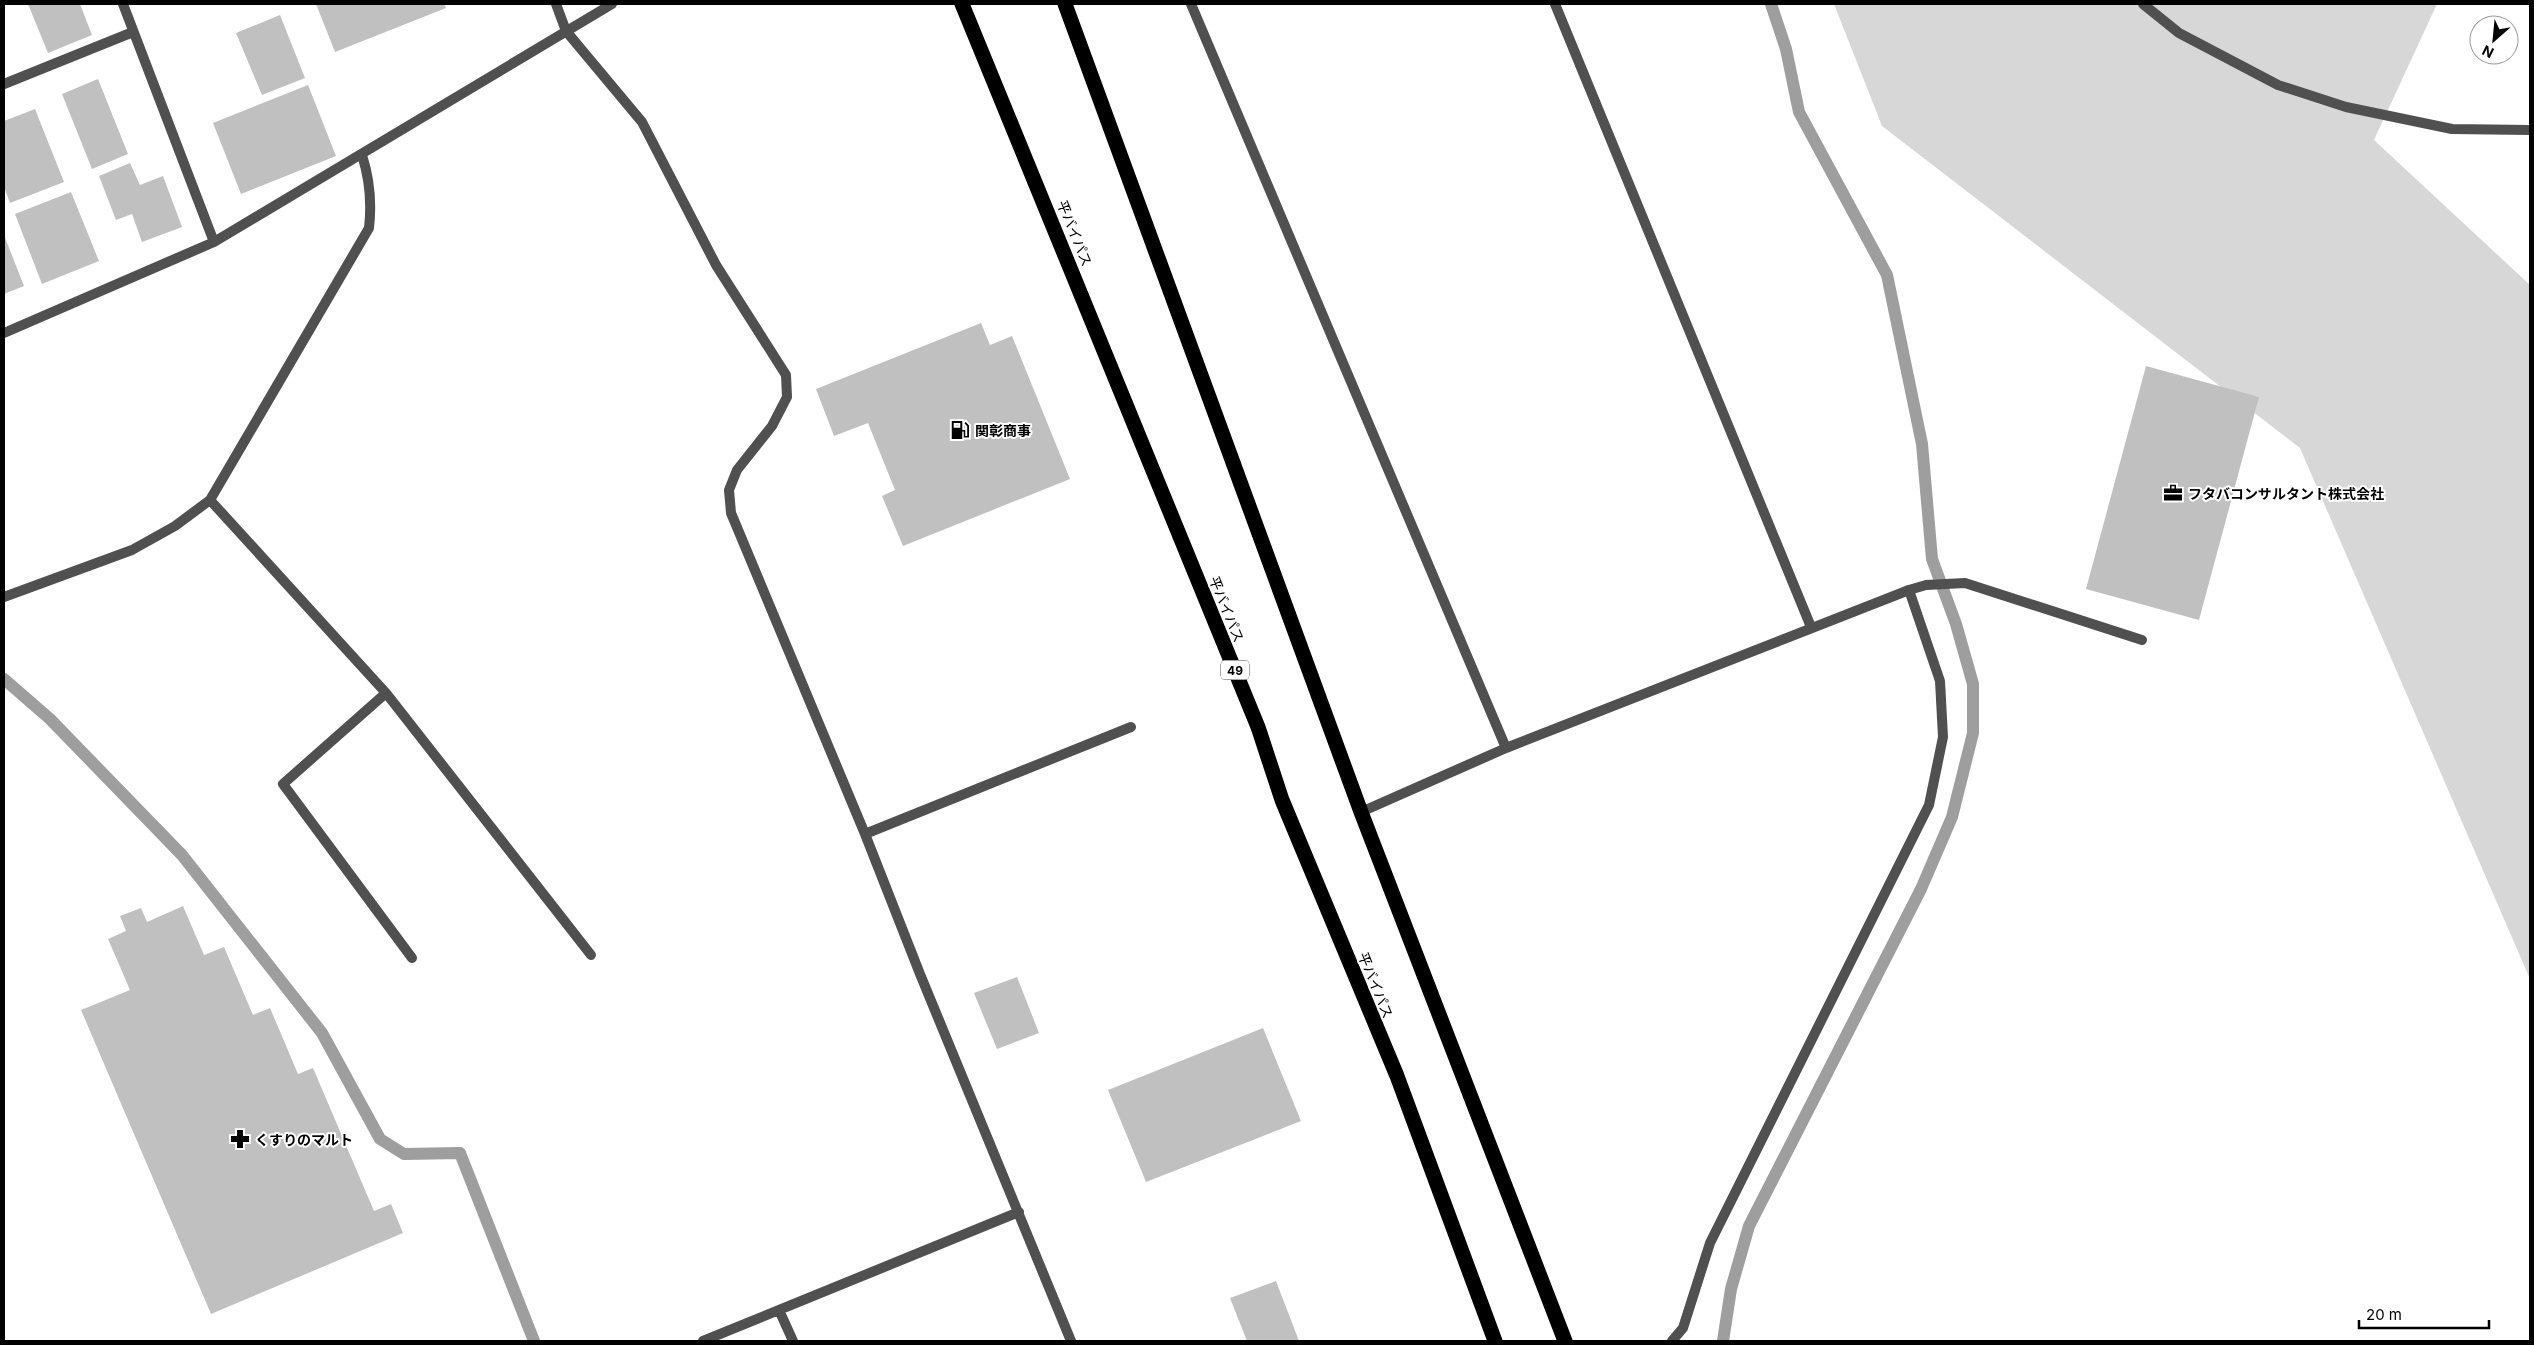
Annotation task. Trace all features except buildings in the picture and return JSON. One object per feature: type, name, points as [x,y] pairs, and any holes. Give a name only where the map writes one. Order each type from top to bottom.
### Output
[{"type":"highway","name":"平バイパス","points":[[962,4],[1258,727],[1282,800],[1397,1076],[1496,1341]]},
{"type":"highway","points":[[1065,4],[1361,812],[1565,1341]]},
{"type":"street","points":[[123,4],[214,242]]},
{"type":"street","points":[[556,4],[566,30],[642,122],[716,265],[786,375],[787,398],[776,419],[737,470],[729,490],[731,513],[865,834],[920,974],[1071,1341]]},
{"type":"street","points":[[4,333],[214,242],[612,4]]},
{"type":"street","points":[[1191,4],[1506,748]]},
{"type":"street","points":[[1555,4],[1812,627]]},
{"type":"street","points":[[2143,4],[2179,33],[2278,85],[2346,107],[2452,129],[2530,130]]},
{"type":"street","points":[[4,84],[133,32]]},
{"type":"street","points":[[4,597],[132,550],[175,526],[210,500],[369,228],[372,203],[362,155]]},
{"type":"street","points":[[210,500],[386,693],[591,956]]},
{"type":"street","points":[[1361,812],[1506,748],[1812,627],[1926,585],[1965,583],[2142,640]]},
{"type":"street","points":[[1672,1341],[1683,1328],[1710,1243],[1929,805],[1943,737],[1940,681],[1910,590]]},
{"type":"street","points":[[386,693],[283,784],[412,958]]},
{"type":"street","points":[[865,834],[1131,727]]},
{"type":"street","points":[[703,1341],[1019,1212]]},
{"type":"street","points":[[779,1310],[792,1341]]},
{"type":"shaded area","points":[[1834,4],[2437,4],[2374,140],[2530,285],[2530,979],[2300,448],[1882,126]]},
{"type":"waterway","points":[[1723,1341],[1731,1289],[1749,1226],[1921,889],[1952,817],[1973,733],[1973,684],[1956,624],[1932,559],[1922,444],[1887,275],[1799,112],[1786,49],[1771,4]]},
{"type":"waterway","points":[[4,679],[50,719],[182,855],[322,1033],[380,1139],[404,1154],[460,1153],[534,1341]]},
{"type":"place","name":"関彰商事","points":[[960,430]]},
{"type":"place","name":"フタバコンサルタント株式会社","points":[[2173,493]]},
{"type":"place","name":"くすりのマルト","points":[[240,1139]]}]
